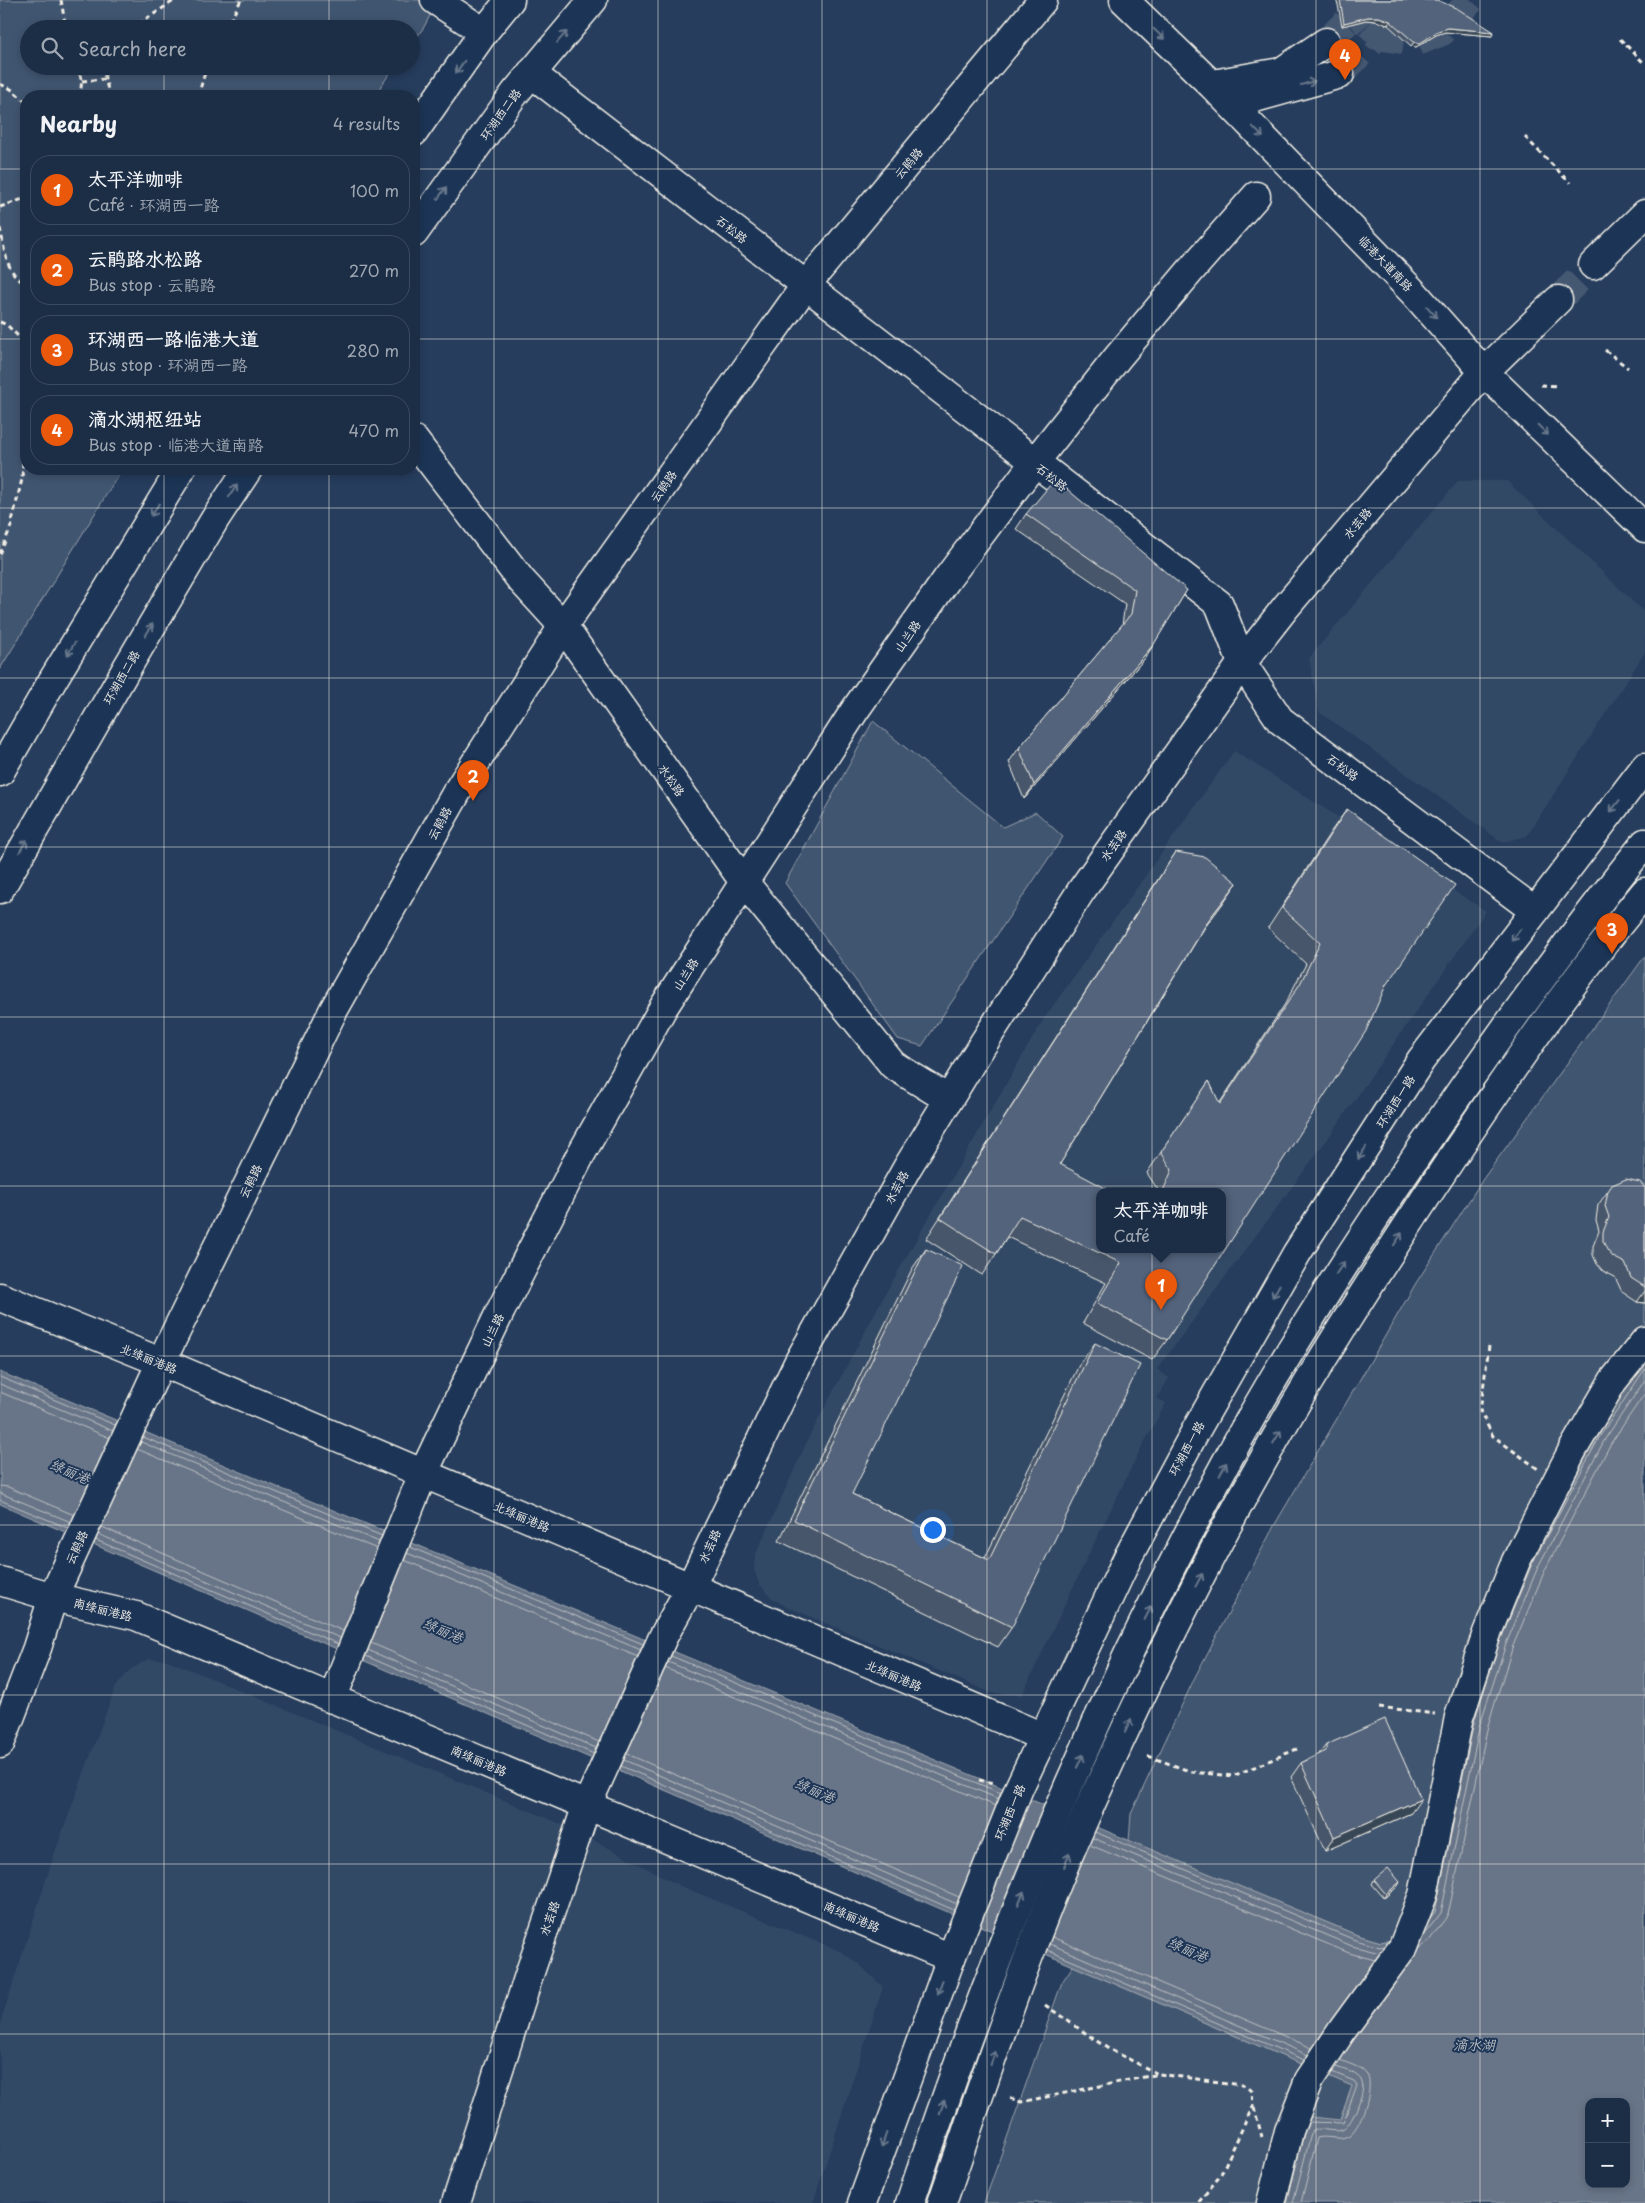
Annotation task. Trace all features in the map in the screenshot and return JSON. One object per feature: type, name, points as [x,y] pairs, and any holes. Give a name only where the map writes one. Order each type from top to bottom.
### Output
[{"type":"street","points":[[435,0],[484,32]]},
{"type":"street","points":[[420,123],[484,32],[510,0]]},
{"type":"street","name":"环湖西二路","points":[[420,225],[531,73],[593,0]]},
{"type":"street","name":"云鹃路","points":[[0,1744],[37,1648],[53,1597],[161,1362],[333,1011],[458,790],[564,626],[806,286],[1043,0]]},
{"type":"street","name":"临港大道南路","points":[[1124,0],[1212,84],[1414,292],[1484,372],[1645,528]]},
{"type":"street","points":[[1212,84],[1281,72],[1326,42]]},
{"type":"street","name":"石松路","points":[[531,73],[1219,604],[1242,663],[1280,720],[1534,911]]},
{"type":"street","points":[[1212,84],[1251,99],[1340,74]]},
{"type":"street","name":"山兰路","points":[[332,1699],[423,1474],[501,1310],[580,1156],[663,1008],[866,694],[947,579],[1034,463],[1130,343],[1256,196]]},
{"type":"street","points":[[1593,265],[1645,214]]},
{"type":"street","name":"水芸路","points":[[456,2203],[530,1972],[587,1805],[663,1637],[690,1588],[799,1361],[907,1168],[948,1099],[1081,891],[1242,663],[1285,608],[1484,372],[1558,300]]},
{"type":"street","name":"水松路","points":[[420,448],[521,580],[564,626],[744,882],[893,1065],[948,1099]]},
{"type":"street","points":[[0,772],[59,670],[177,475]]},
{"type":"street","name":"环湖西二路","points":[[0,889],[128,666],[215,519],[244,475]]},
{"type":"street","name":"环湖西一路","points":[[862,2203],[963,1925],[1019,1788],[1128,1556],[1196,1430],[1297,1253],[1422,1060],[1645,767]]},
{"type":"street","points":[[910,2203],[938,2117],[1002,1943],[1060,1805],[1146,1617],[1225,1464],[1336,1274],[1462,1088],[1577,928],[1645,843]]},
{"type":"street","points":[[942,2203],[1029,1954],[1085,1818],[1173,1630],[1260,1464],[1363,1294],[1488,1104],[1604,941],[1645,892]]},
{"type":"street","name":"北绿丽港路","points":[[0,1297],[161,1362],[1043,1737]]},
{"type":"street","points":[[1271,2203],[1289,2131],[1309,2080],[1343,2028],[1403,1947],[1423,1895],[1459,1717],[1487,1633],[1516,1562],[1556,1482],[1613,1382],[1645,1341]]},
{"type":"street","name":"南绿丽港路","points":[[0,1581],[53,1597],[136,1616],[951,1958]]},
{"type":"path","points":[[61,0],[64,20]]},
{"type":"path","points":[[145,20],[175,0]]},
{"type":"path","points":[[231,20],[242,0]]},
{"type":"path","points":[[1620,40],[1645,64]]},
{"type":"path","points":[[80,75],[82,90]]},
{"type":"path","points":[[104,75],[108,90]]},
{"type":"path","points":[[200,90],[204,75]]},
{"type":"path","points":[[82,81],[104,79]]},
{"type":"path","points":[[0,84],[11,89],[20,97]]},
{"type":"path","points":[[1525,137],[1570,183]]},
{"type":"path","points":[[0,207],[20,200]]},
{"type":"path","points":[[0,228],[10,268],[20,281]]},
{"type":"path","points":[[0,322],[20,338]]},
{"type":"path","points":[[1605,350],[1628,368]]},
{"type":"path","points":[[1541,385],[1558,386]]},
{"type":"path","points":[[0,554],[11,526],[22,475]]},
{"type":"path","points":[[1489,1346],[1480,1411],[1493,1436],[1556,1482]]},
{"type":"path","points":[[1379,1707],[1459,1717]]},
{"type":"path","points":[[1148,1756],[1192,1772],[1233,1776],[1297,1749]]},
{"type":"path","points":[[1045,2006],[1107,2048],[1159,2074]]},
{"type":"path","points":[[1010,2098],[1021,2102],[1159,2074],[1242,2084],[1252,2091],[1253,2106],[1220,2176],[1198,2203]]},
{"type":"shaded area","points":[[0,0],[438,0],[420,33],[420,20],[20,20],[20,75],[389,75],[378,90],[20,90],[20,475],[118,475],[0,669]]},
{"type":"shaded area","points":[[1458,481],[1507,481],[1645,613],[1645,652],[1527,836],[1502,842],[1319,712],[1309,658]]},
{"type":"shaded area","points":[[873,721],[1003,827],[1036,812],[1063,837],[922,1046],[898,1039],[785,883]]},
{"type":"shaded area","points":[[1234,751],[1486,911],[1324,1144],[1157,1369],[1169,1378],[1157,1398],[1166,1403],[1139,1452],[1022,1695],[992,1693],[785,1606],[772,1598],[760,1585],[754,1570],[755,1556],[809,1437],[885,1294],[1043,1020]]},
{"type":"shaded area","points":[[1645,956],[1645,1360],[1401,1938],[1381,1942],[1357,1935],[1129,1841],[1131,1814],[1195,1677],[1274,1526],[1416,1283],[1483,1179]]},
{"type":"shaded area","points":[[149,1659],[167,1660],[573,1829],[678,1885],[842,1952],[859,1964],[883,1987],[813,2203],[0,2203],[0,2024],[54,1855],[115,1688],[131,1669]]},
{"type":"shaded area","points":[[1073,1966],[1352,2086],[1340,2120],[1282,2203],[984,2203],[1062,1982]]},
{"type":"water","points":[[1645,1360],[1645,2203],[1282,2203],[1303,2116],[1340,2120],[1352,2086],[0,1504],[0,1372],[1357,1935],[1381,1942],[1401,1938],[1496,1640],[1528,1562],[1595,1434]]},
{"type":"building","points":[[1340,0],[1437,0],[1458,9],[1494,32],[1448,28],[1438,31],[1419,44],[1414,42],[1390,21],[1379,17],[1368,17],[1344,23]]},
{"type":"building","points":[[1055,479],[1187,590],[1154,644],[1034,785],[1019,748],[1131,614],[1135,590],[1026,514]]},
{"type":"building","points":[[1347,809],[1455,885],[1386,985],[1366,1031],[1226,1248],[1226,1188],[1164,1188],[1172,1170],[1161,1152],[1209,1081],[1220,1104],[1300,984],[1320,943],[1282,908]]},
{"type":"building","points":[[1176,852],[1205,857],[1237,883],[1210,918],[1060,1164],[1105,1188],[1096,1188],[1096,1251],[1020,1216],[996,1254],[940,1218]]},
{"type":"building","points":[[1626,1179],[1640,1182],[1645,1188],[1645,1287],[1631,1278],[1625,1263],[1613,1257],[1603,1241],[1603,1232],[1609,1217],[1605,1206],[1608,1191],[1612,1185]]},
{"type":"building","points":[[926,1249],[963,1266],[852,1494],[989,1560],[1095,1343],[1140,1365],[1012,1627],[794,1520]]},
{"type":"building","points":[[1100,1253],[1223,1253],[1167,1340],[1097,1303],[1121,1263]]},
{"type":"building","points":[[1385,1719],[1421,1799],[1334,1837],[1301,1763],[1326,1751],[1326,1745]]},
{"type":"building","points":[[1388,1868],[1400,1882],[1386,1894],[1374,1880]]},
{"type":"tunnel","points":[[1358,0],[1358,12],[1377,36],[1417,42],[1442,32],[1471,0]]},
{"type":"tunnel","points":[[1326,42],[1370,0]]},
{"type":"tunnel","points":[[1340,74],[1412,0]]},
{"type":"tunnel","points":[[1558,300],[1593,265]]},
{"type":"place","name":"滴水湖枢纽站","points":[[1345,80]]},
{"type":"place","name":"云鹃路水松路","points":[[473,801]]},
{"type":"place","name":"环湖西一路临港大道","points":[[1612,954]]},
{"type":"place","name":"太平洋咖啡","points":[[1161,1310]]},
{"type":"water label","name":"绿丽港","points":[[70,1471]]},
{"type":"water label","name":"绿丽港","points":[[443,1630]]},
{"type":"water label","name":"绿丽港","points":[[815,1790]]},
{"type":"water label","name":"绿丽港","points":[[1188,1949]]},
{"type":"water label","name":"滴水湖","points":[[1474,2044]]}]
